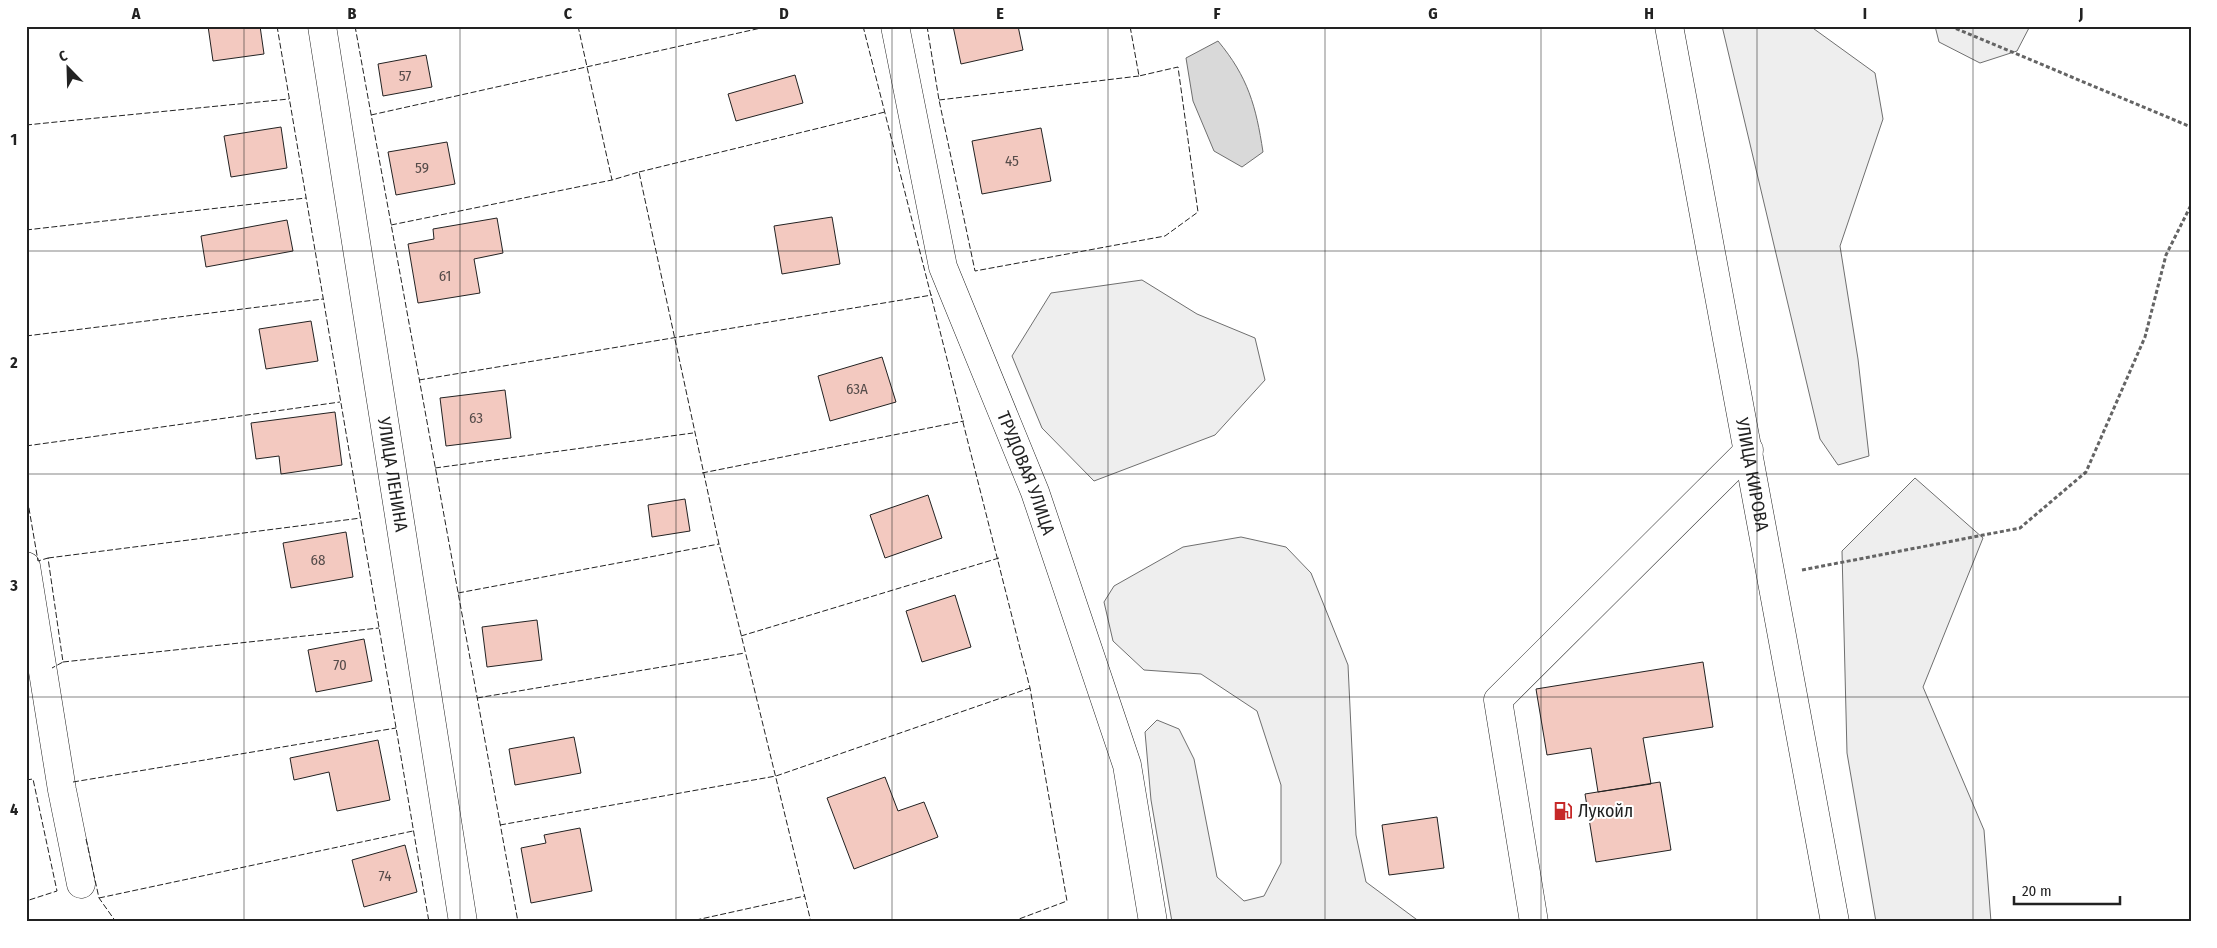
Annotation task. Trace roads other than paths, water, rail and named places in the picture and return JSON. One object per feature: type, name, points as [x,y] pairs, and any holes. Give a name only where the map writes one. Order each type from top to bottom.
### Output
[{"type":"street","name":"УЛИЦА ЛЕНИНА","points":[[322,26],[463,922]]},
{"type":"street","name":"ТРУДОВАЯ УЛИЦА","points":[[895,26],[943,267],[1035,492],[1126,765],[1153,922]]},
{"type":"street","name":"УЛИЦА КИРОВА","points":[[1669,26],[1835,922]]},
{"type":"street","points":[[1534,922],[1498,700],[1749,450]]},
{"type":"street","points":[[26,566],[62,790],[81,884]]},
{"type":"place","name":"Лукойл","points":[[1563,811]]}]
